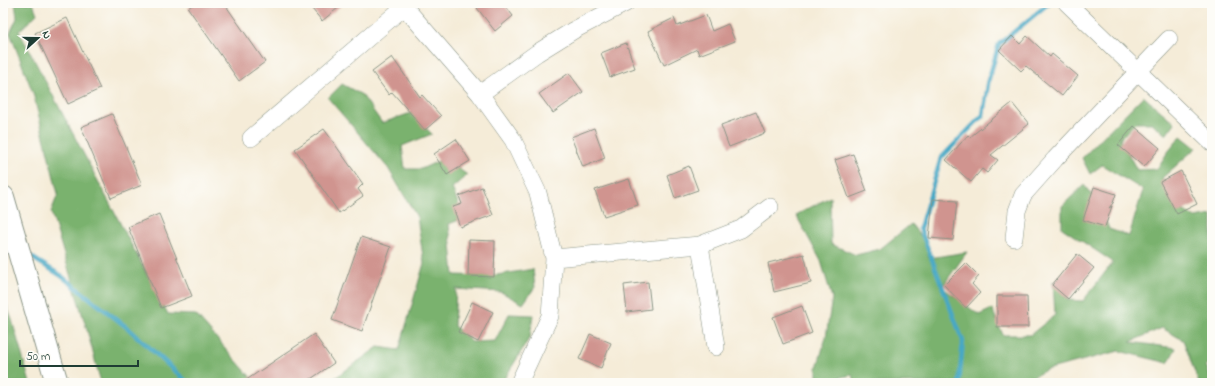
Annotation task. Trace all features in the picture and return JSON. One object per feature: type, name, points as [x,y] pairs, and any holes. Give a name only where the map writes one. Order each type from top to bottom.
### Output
[{"type":"highway","points":[[3,197],[57,383]]},
{"type":"street","points":[[480,94],[537,53],[574,30],[626,3]]},
{"type":"street","points":[[1067,3],[1212,143]]},
{"type":"street","points":[[250,138],[403,5],[480,94],[513,140],[538,193],[554,258],[550,316],[519,383]]},
{"type":"street","points":[[1014,238],[1017,211],[1023,195],[1168,39]]},
{"type":"street","points":[[554,258],[700,245],[741,229],[770,207]]},
{"type":"street","points":[[700,245],[716,347]]},
{"type":"green space","points":[[15,3],[33,3],[37,14],[19,31],[168,314],[196,315],[256,383],[101,383],[87,330],[51,212],[58,194],[33,93],[10,33],[17,18]]},
{"type":"green space","points":[[342,84],[362,95],[382,123],[411,113],[432,134],[402,146],[405,169],[421,169],[441,160],[454,165],[467,175],[452,188],[464,218],[449,224],[454,275],[491,276],[533,269],[535,287],[523,304],[501,292],[456,289],[454,326],[472,342],[495,341],[509,314],[533,315],[530,337],[502,383],[328,383],[378,347],[399,350],[424,263],[417,217],[388,168],[328,98]]},
{"type":"green space","points":[[1143,96],[1175,123],[1166,135],[1152,123],[1135,123],[1120,139],[1137,170],[1157,169],[1167,153],[1181,136],[1196,148],[1162,178],[1179,208],[1196,218],[1212,215],[1212,313],[1210,317],[1212,324],[1212,363],[1206,365],[1212,383],[1199,383],[1183,340],[1162,328],[1130,342],[1176,348],[1168,363],[1119,351],[1046,370],[1021,383],[856,383],[852,375],[817,382],[817,368],[826,337],[832,298],[821,261],[796,215],[830,197],[831,244],[856,255],[880,249],[911,224],[924,240],[929,258],[967,252],[942,287],[979,315],[992,309],[1003,335],[1030,335],[1055,315],[1053,281],[1068,300],[1083,301],[1113,262],[1062,228],[1062,206],[1084,185],[1100,206],[1109,229],[1129,236],[1143,190],[1102,165],[1090,174],[1082,158]]},
{"type":"green space","points":[[3,294],[12,320],[30,383],[3,383]]},
{"type":"building","points":[[195,3],[224,3],[265,62],[239,81],[188,8]]},
{"type":"building","points":[[307,3],[344,3],[322,21]]},
{"type":"building","points":[[483,3],[503,3],[513,16],[495,31],[477,8]]},
{"type":"building","points":[[706,15],[712,31],[728,24],[735,41],[699,55],[697,49],[664,65],[648,31],[674,18],[677,26]]},
{"type":"building","points":[[67,18],[100,89],[68,104],[35,33]]},
{"type":"building","points":[[1012,36],[1020,44],[1027,36],[1050,57],[1052,54],[1078,76],[1062,96],[1026,66],[1021,71],[999,50]]},
{"type":"building","points":[[626,43],[635,68],[610,77],[601,53]]},
{"type":"building","points":[[392,57],[420,97],[422,95],[441,116],[425,130],[392,92],[389,95],[372,72]]},
{"type":"building","points":[[569,73],[583,92],[553,113],[539,94]]},
{"type":"building","points":[[1012,103],[1029,124],[991,155],[998,160],[987,173],[982,169],[971,182],[946,160],[968,135],[970,137]]},
{"type":"building","points":[[756,112],[765,133],[729,147],[721,125]]},
{"type":"building","points":[[112,114],[142,185],[111,198],[81,127]]},
{"type":"building","points":[[1134,126],[1160,148],[1144,167],[1118,145]]},
{"type":"building","points":[[594,128],[605,158],[583,167],[571,137]]},
{"type":"building","points":[[324,129],[363,184],[358,189],[363,196],[339,213],[295,149]]},
{"type":"building","points":[[456,139],[470,161],[447,175],[434,154]]},
{"type":"building","points":[[853,154],[867,191],[849,198],[835,160]]},
{"type":"building","points":[[689,166],[698,190],[675,198],[667,175]]},
{"type":"building","points":[[1181,171],[1197,204],[1177,214],[1160,182]]},
{"type":"building","points":[[629,179],[638,205],[604,216],[595,190]]},
{"type":"building","points":[[482,187],[493,215],[460,227],[453,207],[462,204],[459,196]]},
{"type":"building","points":[[1094,187],[1116,194],[1113,203],[1109,208],[1112,206],[1105,227],[1083,220]]},
{"type":"building","points":[[933,199],[957,201],[953,240],[929,238]]},
{"type":"building","points":[[159,214],[192,296],[161,308],[128,227]]},
{"type":"building","points":[[361,237],[391,247],[362,331],[332,320]]},
{"type":"building","points":[[469,240],[495,241],[494,277],[468,276]]},
{"type":"building","points":[[804,254],[811,283],[774,292],[768,263]]},
{"type":"building","points":[[1077,254],[1094,268],[1068,299],[1052,285]]},
{"type":"building","points":[[966,263],[979,276],[972,284],[980,293],[966,308],[944,285]]},
{"type":"building","points":[[648,282],[651,309],[627,312],[624,285]]},
{"type":"building","points":[[997,296],[1027,296],[1028,327],[997,327]]},
{"type":"building","points":[[472,302],[493,312],[478,342],[458,332]]},
{"type":"building","points":[[802,306],[812,333],[783,344],[773,317]]},
{"type":"building","points":[[314,334],[334,363],[305,383],[242,383]]},
{"type":"building","points":[[590,334],[611,343],[601,368],[579,359]]},
{"type":"waterway","points":[[959,383],[963,341],[920,228],[941,158],[983,115],[989,78],[999,44],[1049,3]]},
{"type":"waterway","points":[[28,255],[60,275],[129,329],[188,383]]}]
